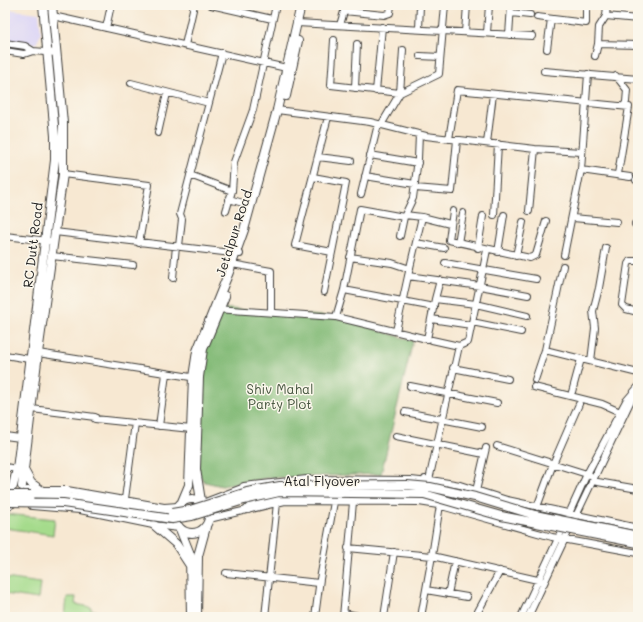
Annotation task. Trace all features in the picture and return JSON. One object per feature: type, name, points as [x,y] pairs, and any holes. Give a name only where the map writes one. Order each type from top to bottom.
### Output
[{"type":"main road","name":"RC Dutt Road","points":[[23,505],[28,497],[20,470],[20,438],[55,146],[43,5]]},
{"type":"main road","name":"RC Dutt Road","points":[[8,496],[20,470],[32,409],[38,353],[63,174],[64,123],[52,5]]},
{"type":"main road","name":"Jetalpur Road","points":[[300,23],[301,5]]},
{"type":"main road","name":"Jetalpur Road","points":[[193,468],[198,344],[217,309],[238,254],[280,110],[300,23],[307,5]]},
{"type":"main road","name":"Jetalpur Road","points":[[238,254],[250,205],[280,110]]},
{"type":"main road","name":"Jetalpur Road","points":[[193,468],[191,429],[196,378]]},
{"type":"main road","points":[[193,468],[202,502],[209,513],[208,522],[198,556],[197,617]]},
{"type":"main road","points":[[192,617],[190,554],[175,519],[175,514],[189,486],[193,468]]},
{"type":"main road","points":[[20,470],[31,483],[42,490]]},
{"type":"main road","points":[[244,486],[300,481],[411,481],[429,483],[440,497],[432,499],[290,497],[254,503],[248,509]]},
{"type":"main road","name":"Atal Flyover","points":[[8,496],[62,496],[172,513],[190,510],[247,492],[280,486],[407,485],[487,513],[638,543]]},
{"type":"main road","points":[[8,496],[25,488]]},
{"type":"main road","points":[[8,496],[23,505]]},
{"type":"main road","name":"Atal Flyover","points":[[440,497],[521,511],[574,524],[638,536]]},
{"type":"main road","points":[[179,505],[189,499],[202,502]]},
{"type":"main road","points":[[521,511],[532,509],[638,532]]},
{"type":"main road","points":[[522,521],[527,525],[550,531],[638,549]]},
{"type":"main road","points":[[180,528],[190,534],[195,534],[204,529],[208,522]]},
{"type":"main road","points":[[154,525],[176,544],[191,567]]},
{"type":"street","points":[[106,28],[112,5]]},
{"type":"street","points":[[185,45],[194,5]]},
{"type":"street","points":[[211,5],[272,20]]},
{"type":"street","points":[[226,212],[232,191],[234,162],[253,110],[262,62],[276,5]]},
{"type":"street","points":[[340,25],[345,8],[384,15],[390,13],[391,5]]},
{"type":"street","points":[[419,29],[420,5]]},
{"type":"street","points":[[361,194],[370,155],[380,124],[400,94],[439,74],[445,5]]},
{"type":"street","points":[[465,32],[467,5]]},
{"type":"street","points":[[487,33],[489,5]]},
{"type":"street","points":[[509,34],[511,5]]},
{"type":"street","points":[[537,17],[586,23],[586,5]]},
{"type":"street","points":[[595,56],[598,44],[599,27],[606,16],[607,5]]},
{"type":"street","points":[[510,13],[530,16]]},
{"type":"street","points":[[53,16],[290,68]]},
{"type":"street","points":[[606,16],[638,19]]},
{"type":"street","points":[[547,50],[550,19]]},
{"type":"street","points":[[300,23],[532,36]]},
{"type":"street","points":[[376,91],[382,27]]},
{"type":"street","points":[[334,40],[331,85],[400,94]]},
{"type":"street","points":[[5,43],[25,46],[33,51]]},
{"type":"street","points":[[354,88],[357,44]]},
{"type":"street","points":[[598,44],[638,45]]},
{"type":"street","points":[[400,94],[403,50]]},
{"type":"street","points":[[5,52],[24,54],[33,51],[58,53]]},
{"type":"street","points":[[173,278],[182,219],[180,214],[222,53]]},
{"type":"street","points":[[420,56],[440,57]]},
{"type":"street","points":[[544,71],[638,79]]},
{"type":"street","points":[[564,255],[581,170],[588,74]]},
{"type":"street","points":[[616,76],[627,90],[626,102],[624,106]]},
{"type":"street","points":[[131,83],[209,103]]},
{"type":"street","points":[[449,139],[457,90],[629,107],[618,174]]},
{"type":"street","points":[[158,133],[167,93]]},
{"type":"street","points":[[487,143],[493,94]]},
{"type":"street","points":[[280,110],[380,124],[419,134],[449,139],[535,149],[582,152]]},
{"type":"street","points":[[328,117],[295,245],[332,252]]},
{"type":"street","points":[[400,236],[404,216],[413,198],[418,164],[419,134]]},
{"type":"street","points":[[365,176],[415,186],[452,191],[457,140]]},
{"type":"street","points":[[494,215],[498,144]]},
{"type":"street","points":[[529,211],[535,149]]},
{"type":"street","points":[[370,155],[418,164]]},
{"type":"street","points":[[318,157],[351,161]]},
{"type":"street","points":[[581,170],[618,174],[635,179]]},
{"type":"street","points":[[63,174],[149,185],[139,243]]},
{"type":"street","points":[[190,175],[232,191]]},
{"type":"street","points":[[313,177],[346,183],[324,292]]},
{"type":"street","points":[[230,199],[250,205]]},
{"type":"street","points":[[336,317],[344,290],[360,209],[404,216],[422,217],[450,224]]},
{"type":"street","points":[[453,211],[449,240],[487,250],[532,258],[536,255],[546,221]]},
{"type":"street","points":[[458,243],[463,212]]},
{"type":"street","points":[[498,252],[504,215]]},
{"type":"street","points":[[478,248],[483,216]]},
{"type":"street","points":[[396,331],[422,217]]},
{"type":"street","points":[[572,218],[617,222]]},
{"type":"street","points":[[516,256],[523,222]]},
{"type":"street","points":[[55,232],[238,254]]},
{"type":"street","points":[[5,236],[54,242]]},
{"type":"street","points":[[416,243],[444,248]]},
{"type":"street","points":[[591,361],[595,328],[593,311],[599,288],[606,248]]},
{"type":"street","points":[[432,340],[459,346],[468,342],[487,250]]},
{"type":"street","points":[[52,256],[133,265]]},
{"type":"street","points":[[350,257],[392,263],[409,273],[440,280],[528,295]]},
{"type":"street","points":[[638,261],[630,261],[628,264],[622,305],[626,309],[638,312]]},
{"type":"street","points":[[445,263],[536,280]]},
{"type":"street","points":[[234,264],[271,272],[271,312]]},
{"type":"street","points":[[535,380],[545,350],[563,266]]},
{"type":"street","points":[[217,309],[336,317],[427,339],[440,280]]},
{"type":"street","points":[[344,290],[434,307]]},
{"type":"street","points":[[435,299],[476,304],[528,316]]},
{"type":"street","points":[[431,319],[471,323],[521,332]]},
{"type":"street","points":[[430,480],[453,368],[459,346]]},
{"type":"street","points":[[545,350],[638,373]]},
{"type":"street","points":[[38,353],[196,378]]},
{"type":"street","points":[[5,355],[29,359]]},
{"type":"street","points":[[572,392],[581,359]]},
{"type":"street","points":[[453,368],[508,379]]},
{"type":"street","points":[[159,426],[166,374]]},
{"type":"street","points":[[410,386],[497,403]]},
{"type":"street","points":[[534,387],[602,404],[620,412]]},
{"type":"street","points":[[521,617],[565,539],[626,400],[637,388]]},
{"type":"street","points":[[528,617],[558,538],[569,514],[591,477],[637,388]]},
{"type":"street","points":[[537,507],[553,464],[579,404]]},
{"type":"street","points":[[32,409],[191,429]]},
{"type":"street","points":[[405,412],[482,427]]},
{"type":"street","points":[[125,499],[135,423]]},
{"type":"street","points":[[5,436],[20,438]]},
{"type":"street","points":[[396,436],[437,445],[485,451],[476,490]]},
{"type":"street","points":[[497,446],[591,477],[637,487]]},
{"type":"street","points":[[5,467],[20,470]]},
{"type":"street","points":[[202,502],[244,486],[262,481],[300,478],[407,478],[430,480],[476,490],[537,507],[638,527]]},
{"type":"street","points":[[25,488],[67,490],[157,506],[179,505]]},
{"type":"street","points":[[421,617],[432,556],[440,497]]},
{"type":"street","points":[[208,522],[248,509],[285,501],[419,502],[440,497],[558,538],[638,553]]},
{"type":"street","points":[[315,617],[319,584],[334,502]]},
{"type":"street","points":[[353,502],[343,615],[362,617]]},
{"type":"street","points":[[265,617],[277,503]]},
{"type":"street","points":[[23,505],[80,510],[154,525],[180,528]]},
{"type":"street","points":[[348,548],[432,556],[541,581]]},
{"type":"street","points":[[384,617],[394,552]]},
{"type":"street","points":[[448,594],[455,561]]},
{"type":"street","points":[[475,617],[500,571]]},
{"type":"street","points":[[226,573],[319,584]]},
{"type":"street","points":[[426,590],[468,597]]},
{"type":"shaded area","points":[[5,9],[39,13],[41,34],[36,44],[5,40]]},
{"type":"green space","name":"Shiv Mahal Party Plot","points":[[218,308],[336,317],[413,341],[381,474],[267,478],[222,486],[205,482],[192,467],[198,374]]},
{"type":"green space","points":[[6,514],[55,519],[53,535],[5,528]]},
{"type":"green space","points":[[5,578],[40,583],[38,599],[5,594]]},
{"type":"green space","points":[[67,597],[76,597],[75,604],[91,607],[91,610],[97,611],[97,617],[65,617]]}]
